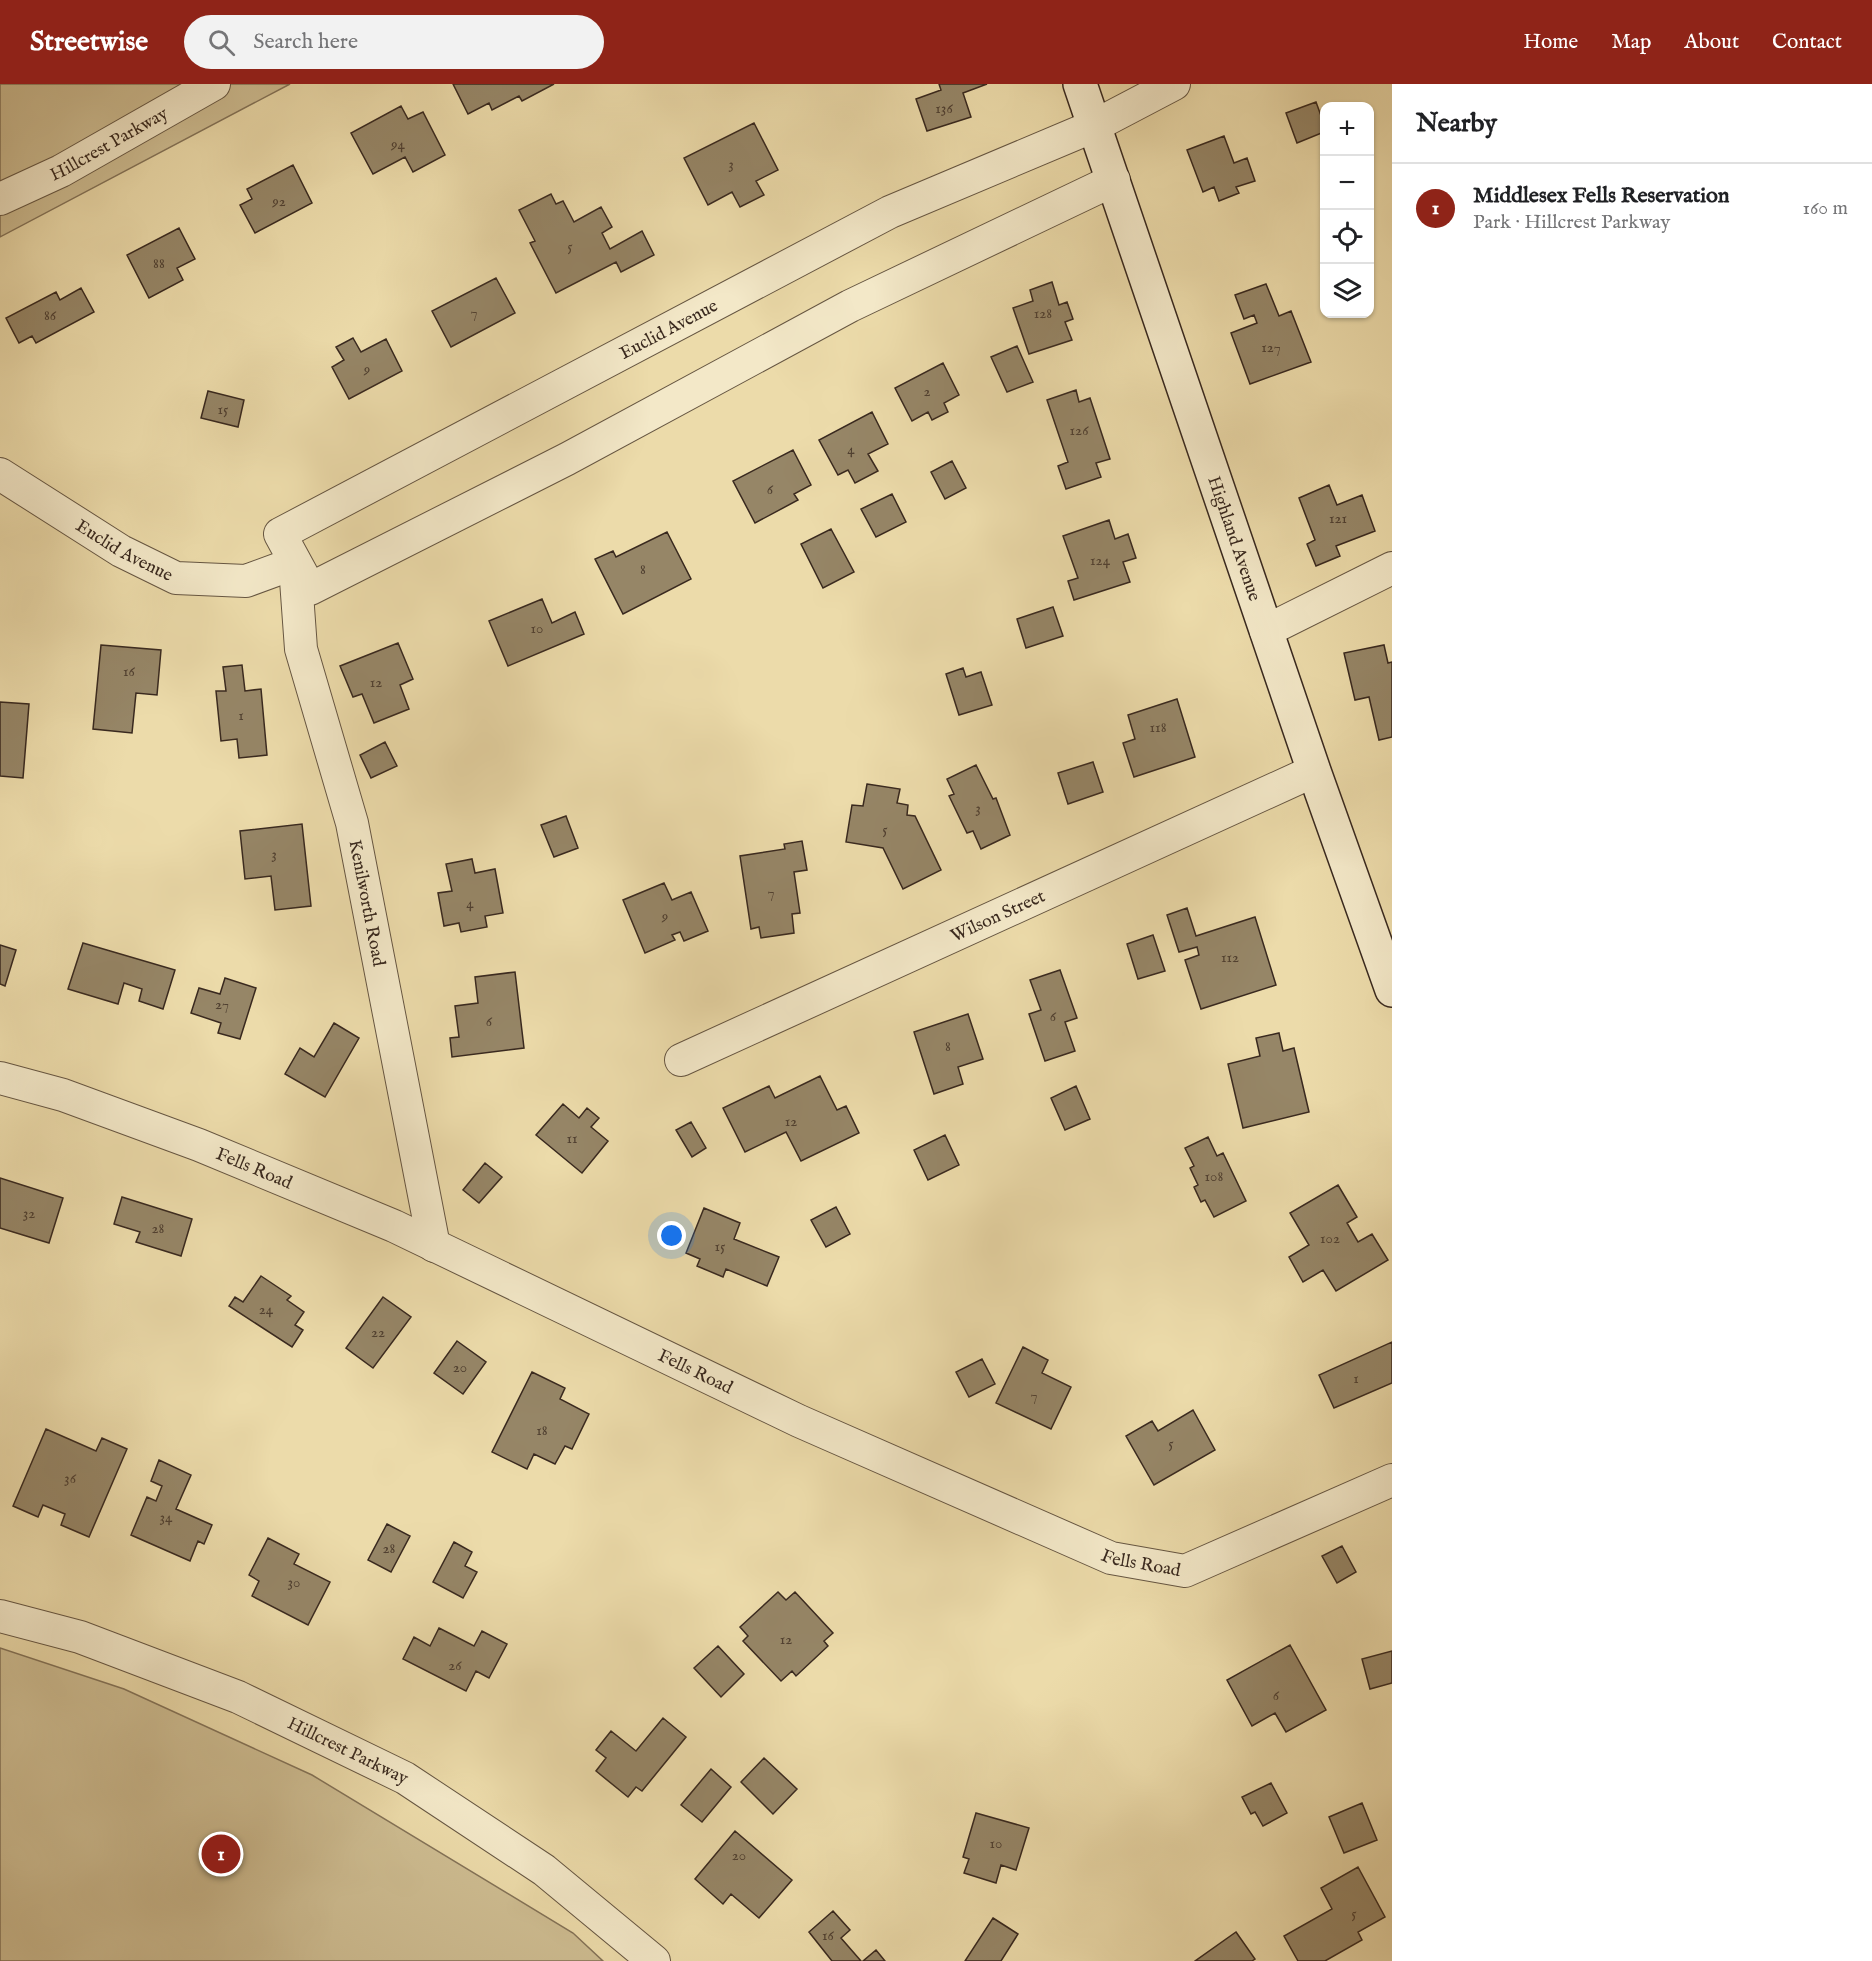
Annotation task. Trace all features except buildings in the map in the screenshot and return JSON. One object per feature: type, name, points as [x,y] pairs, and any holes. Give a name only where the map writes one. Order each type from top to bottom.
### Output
[{"type":"main road","name":"Highland Avenue","points":[[1080,84],[1314,771],[1385,949],[1392,990]]},
{"type":"street","name":"Hillcrest Parkway","points":[[0,199],[61,171],[214,84]]},
{"type":"street","points":[[1094,126],[1174,84]]},
{"type":"street","name":"Euclid Avenue","points":[[1094,126],[890,212],[280,534],[310,589],[567,459],[850,306],[1114,180]]},
{"type":"street","name":"Euclid Avenue","points":[[0,474],[121,551],[176,578],[246,581],[295,563]]},
{"type":"street","name":"Kenilworth Road","points":[[295,563],[301,649],[352,824],[434,1246]]},
{"type":"street","points":[[1266,631],[1392,568]]},
{"type":"street","name":"Wilson Street","points":[[681,1060],[1314,771]]},
{"type":"street","name":"Fells Road","points":[[0,1078],[63,1095],[199,1145],[434,1246],[799,1421],[1111,1558],[1185,1571],[1392,1480]]},
{"type":"street","name":"Hillcrest Parkway","points":[[0,1616],[80,1637],[238,1697],[405,1778],[543,1870],[654,1961]]},
{"type":"shaded area","points":[[0,84],[290,84],[0,237]]},
{"type":"shaded area","points":[[0,1648],[124,1689],[312,1775],[573,1933],[603,1961],[0,1961]]},
{"type":"place","name":"Middlesex Fells Reservation","points":[[221,1854]]}]
